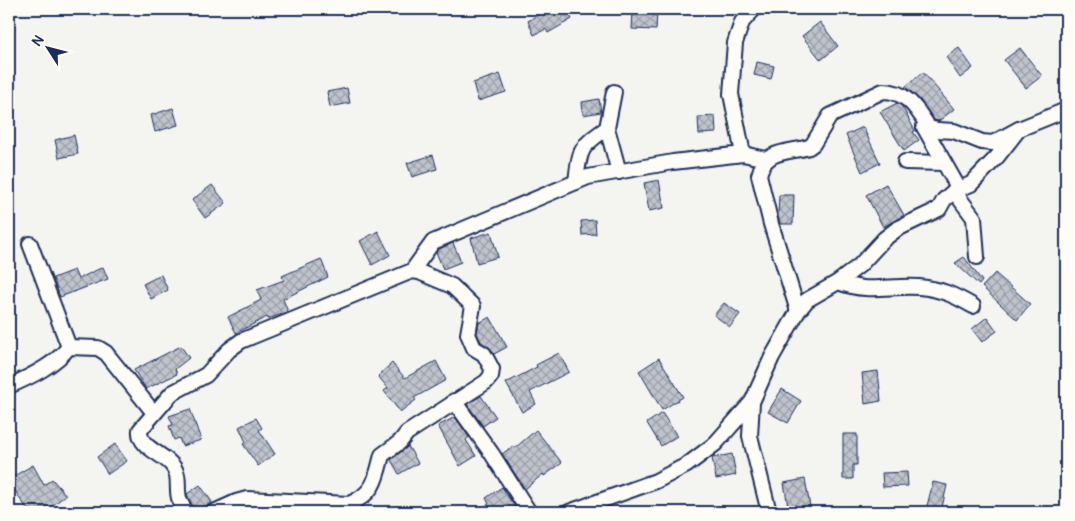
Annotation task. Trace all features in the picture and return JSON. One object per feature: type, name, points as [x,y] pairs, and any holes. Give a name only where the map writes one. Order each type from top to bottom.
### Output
[{"type":"street","points":[[742,154],[731,94],[735,43],[742,22],[754,9]]},
{"type":"street","points":[[798,311],[771,224],[759,175],[761,168],[766,159],[774,154],[809,147],[813,144],[830,116],[883,91],[890,91],[911,101],[926,123],[924,127],[940,152],[957,190],[974,218],[977,257]]},
{"type":"street","points":[[614,92],[607,128],[619,172]]},
{"type":"street","points":[[924,127],[954,131],[982,142],[993,143],[1019,129],[1066,110]]},
{"type":"street","points":[[576,182],[578,160],[585,144],[607,128]]},
{"type":"street","points":[[568,512],[656,481],[687,465],[715,444],[752,402],[772,357],[806,300],[838,282],[860,265],[884,239],[897,229],[939,209],[944,200],[957,190],[971,184],[997,158],[1019,129]]},
{"type":"street","points":[[412,271],[433,242],[588,177],[673,162],[742,154],[766,159]]},
{"type":"street","points":[[905,162],[944,163]]},
{"type":"street","points":[[30,244],[69,346]]},
{"type":"street","points":[[186,512],[179,498],[179,477],[173,466],[163,456],[144,444],[139,435],[140,430],[172,393],[206,375],[229,350],[241,341],[412,271],[419,272],[452,286],[473,306],[468,334],[474,348],[484,354],[492,369],[490,376],[486,382],[407,433],[400,442],[382,455],[376,479],[361,500],[349,504],[246,499],[214,512]]},
{"type":"street","points":[[838,282],[854,288],[918,287],[948,292],[973,306]]},
{"type":"street","points":[[69,346],[98,348],[106,353],[154,413]]},
{"type":"street","points":[[9,386],[33,375],[63,355],[69,346]]},
{"type":"street","points":[[454,401],[492,454],[529,512]]},
{"type":"street","points":[[752,402],[750,436],[768,512]]},
{"type":"street","points":[[731,426],[750,436]]},
{"type":"building","points":[[547,9],[566,9],[572,19],[548,33],[546,29],[534,35],[528,21]]},
{"type":"building","points":[[633,10],[657,11],[656,30],[632,29]]},
{"type":"building","points":[[820,22],[838,46],[821,60],[802,36]]},
{"type":"building","points":[[959,48],[973,68],[960,78],[946,57]]},
{"type":"building","points":[[1020,48],[1042,76],[1026,88],[1004,60]]},
{"type":"building","points":[[757,62],[774,66],[771,79],[754,75]]},
{"type":"building","points":[[923,72],[954,109],[939,121],[934,120],[920,100],[905,87]]},
{"type":"building","points":[[500,74],[506,92],[478,101],[473,83]]},
{"type":"building","points":[[347,88],[350,103],[330,107],[327,92]]},
{"type":"building","points":[[599,99],[601,112],[583,115],[582,102]]},
{"type":"building","points":[[897,103],[902,106],[915,131],[913,132],[919,140],[904,151],[880,112]]},
{"type":"building","points":[[173,108],[178,125],[155,132],[151,115]]},
{"type":"building","points":[[715,116],[716,133],[699,134],[698,117]]},
{"type":"building","points":[[863,127],[880,163],[862,172],[846,135]]},
{"type":"building","points":[[74,135],[78,154],[59,158],[55,140]]},
{"type":"building","points":[[433,155],[437,169],[412,177],[407,163]]},
{"type":"building","points":[[659,180],[664,208],[649,211],[644,183]]},
{"type":"building","points":[[886,184],[904,215],[883,227],[866,195]]},
{"type":"building","points":[[212,185],[226,203],[205,218],[192,200]]},
{"type":"building","points":[[779,195],[794,195],[793,224],[780,224],[778,216]]},
{"type":"building","points":[[595,220],[596,234],[582,235],[581,221]]},
{"type":"building","points":[[378,231],[390,255],[372,265],[360,241]]},
{"type":"building","points":[[491,232],[498,257],[477,263],[471,238]]},
{"type":"building","points":[[453,243],[461,262],[443,269],[436,252]]},
{"type":"building","points":[[964,257],[982,281],[979,285],[955,263]]},
{"type":"building","points":[[321,259],[328,277],[283,299],[288,312],[268,319],[267,317],[236,333],[228,317],[261,300],[257,290],[284,280],[282,276]]},
{"type":"building","points":[[103,267],[108,279],[60,297],[53,278],[74,270],[78,279]]},
{"type":"building","points":[[995,273],[1030,304],[1017,320],[982,287]]},
{"type":"building","points":[[161,275],[168,290],[151,299],[143,284]]},
{"type":"building","points":[[724,303],[740,314],[730,327],[714,315]]},
{"type":"building","points":[[490,317],[507,347],[494,354],[489,347],[481,342],[477,333],[479,323]]},
{"type":"building","points":[[987,317],[997,331],[982,342],[972,329]]},
{"type":"building","points":[[181,346],[189,358],[175,369],[177,374],[146,389],[134,370]]},
{"type":"building","points":[[559,353],[569,372],[530,392],[536,404],[522,412],[506,383]]},
{"type":"building","points":[[659,358],[683,397],[662,410],[639,371]]},
{"type":"building","points":[[436,361],[446,380],[414,398],[416,400],[400,412],[384,391],[388,388],[378,376],[392,363],[405,378]]},
{"type":"building","points":[[878,371],[881,401],[865,404],[862,373]]},
{"type":"building","points":[[782,389],[801,401],[788,423],[768,412]]},
{"type":"building","points":[[481,396],[496,417],[483,426],[467,404]]},
{"type":"building","points":[[190,409],[201,440],[182,446],[179,438],[174,440],[169,426],[173,425],[169,416]]},
{"type":"building","points":[[662,413],[677,436],[661,446],[647,423]]},
{"type":"building","points":[[455,417],[469,437],[466,440],[476,456],[460,466],[438,426]]},
{"type":"building","points":[[256,418],[262,428],[259,430],[275,454],[258,466],[243,444],[246,442],[239,427]]},
{"type":"building","points":[[536,430],[562,463],[544,476],[543,474],[525,489],[502,454],[513,446],[515,448]]},
{"type":"building","points":[[843,434],[857,434],[857,465],[853,465],[853,479],[843,479]]},
{"type":"building","points":[[115,444],[127,461],[108,474],[97,457]]},
{"type":"building","points":[[408,446],[418,463],[399,474],[391,460]]},
{"type":"building","points":[[732,454],[736,475],[716,479],[712,458]]},
{"type":"building","points":[[33,465],[44,485],[52,479],[66,495],[44,512],[30,512],[9,480]]},
{"type":"building","points":[[907,472],[908,486],[883,487],[882,473]]},
{"type":"building","points":[[805,479],[811,512],[791,512],[791,506],[788,507],[784,483]]},
{"type":"building","points":[[933,482],[947,485],[941,512],[926,510]]},
{"type":"building","points":[[200,485],[212,502],[195,512],[187,494]]},
{"type":"building","points":[[502,487],[518,512],[473,512],[489,504],[486,498]]}]
